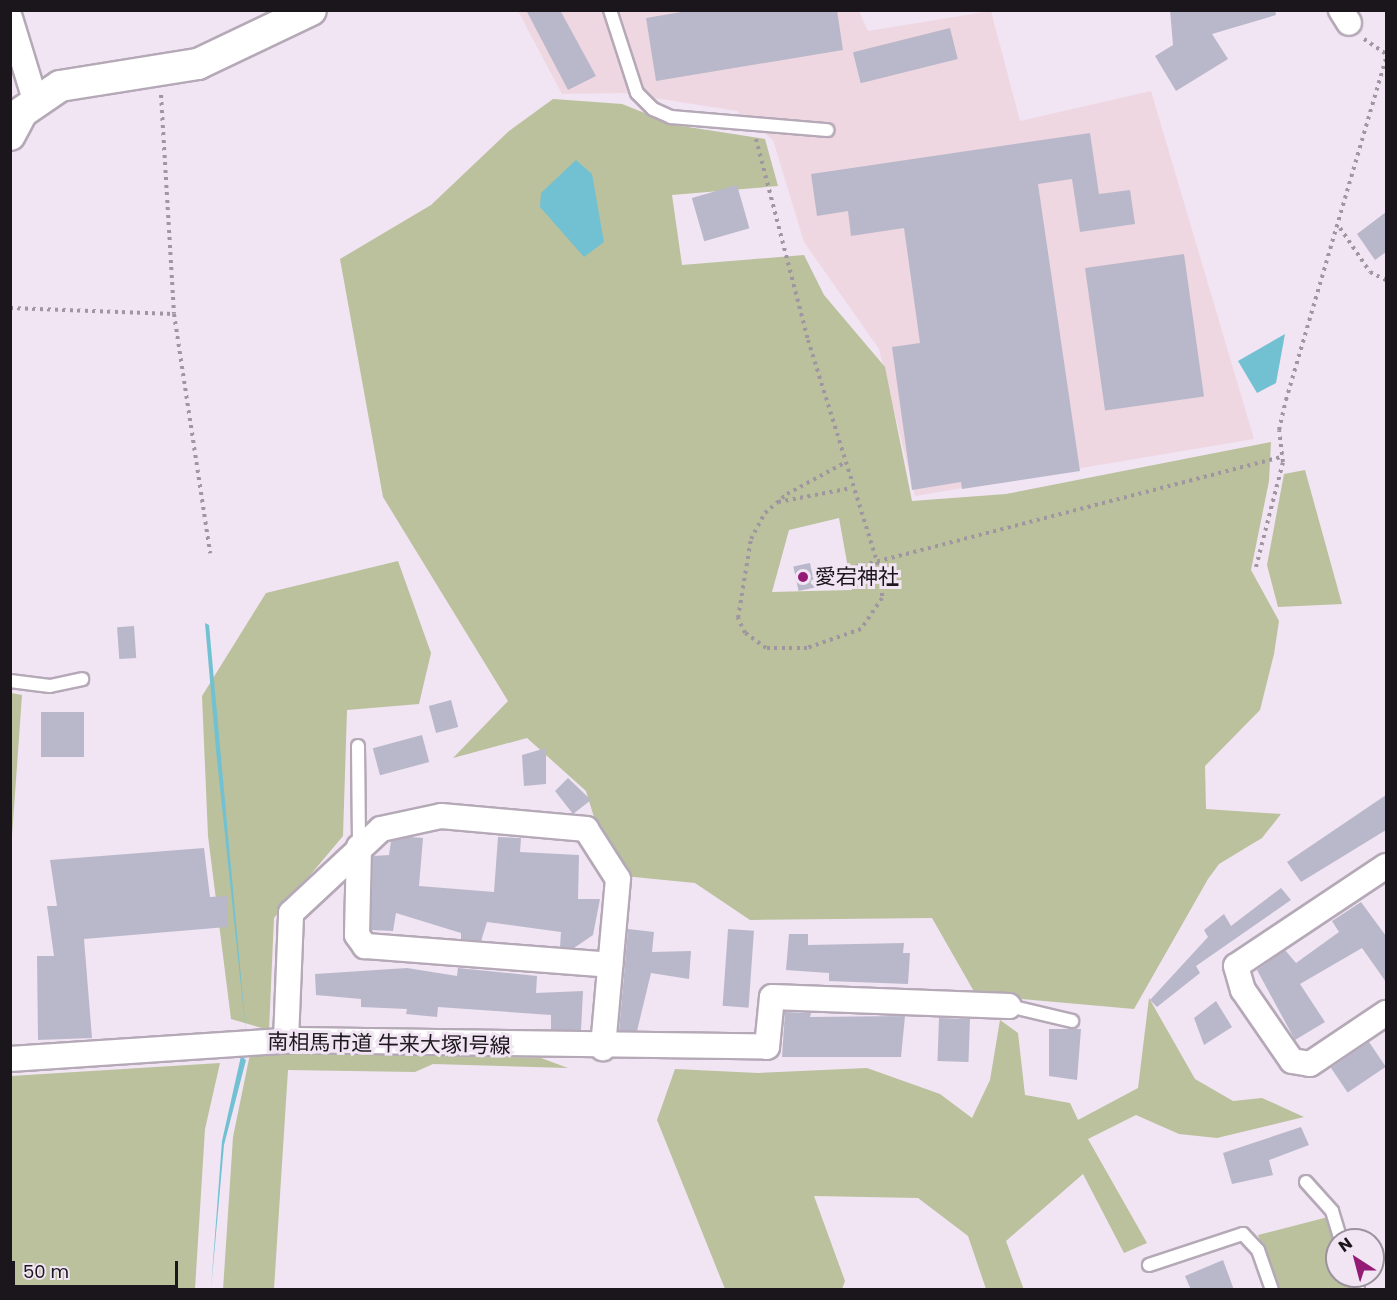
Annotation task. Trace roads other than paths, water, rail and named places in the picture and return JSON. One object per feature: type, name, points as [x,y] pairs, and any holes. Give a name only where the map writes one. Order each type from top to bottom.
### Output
[{"type":"street","points":[[10,135],[35,100],[68,83],[159,71],[217,57],[311,10]]},
{"type":"street","points":[[10,18],[35,100]]},
{"type":"street","points":[[286,1040],[291,913],[359,847],[381,829],[441,816],[586,829],[618,879],[603,1048]]},
{"type":"street","points":[[359,847],[357,935],[365,946],[610,965]]},
{"type":"street","points":[[1386,866],[1236,966],[1243,990],[1292,1061],[1310,1064],[1386,1013]]},
{"type":"street","name":"南相馬市道 牛来大塚1号線","points":[[10,1059],[286,1040],[603,1048],[767,1047],[772,997],[1009,1006]]},
{"type":"lane","points":[[610,10],[643,104],[671,117],[827,130]]},
{"type":"lane","points":[[10,681],[50,686],[82,679]]},
{"type":"lane","points":[[358,746],[359,847]]},
{"type":"lane","points":[[1009,1006],[1072,1021]]},
{"type":"lane","points":[[1306,1182],[1332,1211],[1337,1228]]},
{"type":"lane","points":[[1149,1264],[1243,1234],[1258,1250],[1272,1290]]},
{"type":"water","points":[[576,160],[592,174],[604,242],[584,257],[540,207],[541,193]]},
{"type":"water","points":[[1285,334],[1276,383],[1257,393],[1238,361]]},
{"type":"water","points":[[205,623],[209,625],[246,1033],[216,750]]},
{"type":"water","points":[[241,1056],[246,1060],[224,1145],[211,1289],[222,1141]]},
{"type":"place","name":"愛宕神社","points":[[803,577]]}]
